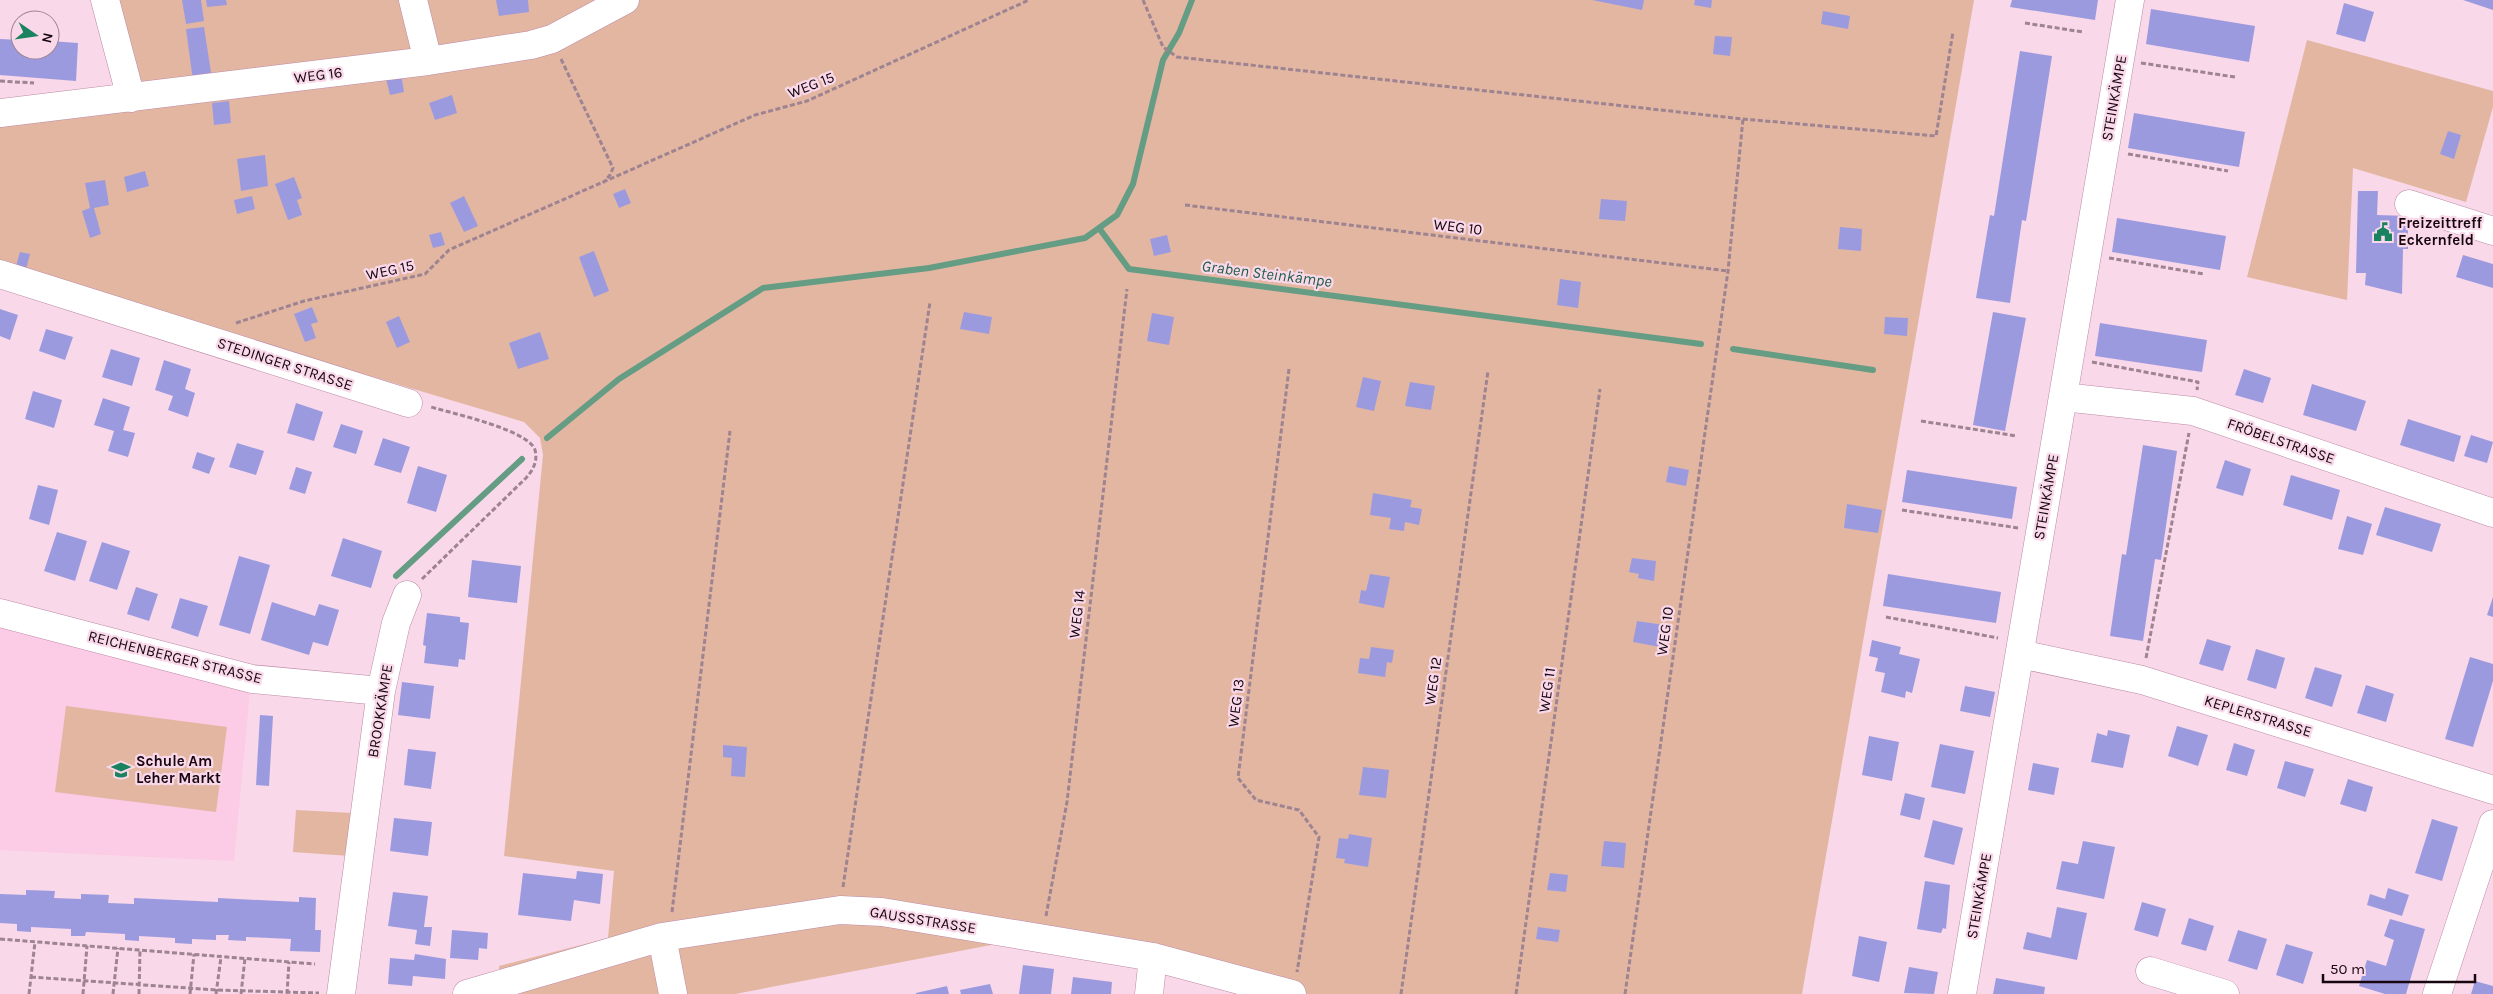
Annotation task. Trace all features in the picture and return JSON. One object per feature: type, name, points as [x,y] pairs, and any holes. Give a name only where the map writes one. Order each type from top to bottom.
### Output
[{"type":"street","points":[[105,0],[131,98]]},
{"type":"street","points":[[413,0],[428,62]]},
{"type":"street","name":"WEG 16","points":[[0,113],[428,62],[531,45],[552,39],[625,0]]},
{"type":"street","name":"STEINKÄMPE","points":[[1962,994],[2130,0]]},
{"type":"street","points":[[2409,204],[2493,231]]},
{"type":"street","name":"STEDINGER STRASSE","points":[[0,274],[408,403]]},
{"type":"street","name":"FRÖBELSTRASSE","points":[[2063,397],[2193,412],[2493,513]]},
{"type":"street","name":"BROOKKÄMPE","points":[[342,994],[381,691],[396,623],[407,595]]},
{"type":"street","name":"REICHENBERGER STRASSE","points":[[0,613],[252,679],[381,691]]},
{"type":"street","name":"KEPLERSTRASSE","points":[[2020,648],[2142,680],[2493,790]]},
{"type":"street","points":[[2437,994],[2493,824]]},
{"type":"street","name":"GAUSSSTRASSE","points":[[466,994],[666,937],[840,910],[882,912],[1153,957],[1294,984]]},
{"type":"street","points":[[666,937],[673,994]]},
{"type":"street","points":[[1149,994],[1153,957]]},
{"type":"street","points":[[2150,971],[2225,994]]},
{"type":"path","name":"WEG 15","points":[[233,324],[304,301],[425,274],[449,250],[755,115],[807,101],[1029,0]]},
{"type":"path","points":[[1142,0],[1163,48],[1177,57],[1743,118],[1936,136],[1953,32]]},
{"type":"path","points":[[2025,24],[2083,32]]},
{"type":"path","points":[[552,39],[612,168],[610,175],[600,185]]},
{"type":"path","points":[[2120,60],[2234,77]]},
{"type":"path","points":[[0,81],[38,83]]},
{"type":"path","name":"WEG 10","points":[[1625,994],[1728,271],[1743,118]]},
{"type":"path","points":[[2105,150],[2228,171]]},
{"type":"path","name":"WEG 10","points":[[1185,205],[1728,271]]},
{"type":"path","points":[[2087,255],[2204,274]]},
{"type":"path","name":"WEG 14","points":[[1042,940],[1067,802],[1127,289]]},
{"type":"path","points":[[840,910],[930,302]]},
{"type":"path","points":[[2070,358],[2198,382],[2142,680]]},
{"type":"path","name":"WEG 13","points":[[1289,369],[1238,778],[1256,800],[1298,810],[1318,837],[1294,984]]},
{"type":"path","name":"WEG 12","points":[[1401,994],[1488,371]]},
{"type":"path","name":"WEG 11","points":[[1516,994],[1600,389]]},
{"type":"path","points":[[407,595],[526,478],[535,466],[536,457],[535,449],[523,438],[493,426],[431,407],[408,403]]},
{"type":"path","points":[[1921,421],[2017,436]]},
{"type":"path","points":[[666,937],[730,431]]},
{"type":"path","points":[[1902,510],[2040,532]]},
{"type":"path","points":[[1886,617],[2020,648]]},
{"type":"path","points":[[0,939],[315,964]]},
{"type":"path","points":[[29,994],[35,942]]},
{"type":"path","points":[[84,994],[87,946]]},
{"type":"path","points":[[113,994],[118,948]]},
{"type":"path","points":[[139,994],[140,950]]},
{"type":"path","points":[[190,994],[194,954]]},
{"type":"path","points":[[216,992],[221,956]]},
{"type":"path","points":[[241,992],[245,958]]},
{"type":"path","points":[[287,992],[288,962]]},
{"type":"path","points":[[30,977],[190,988],[216,992],[322,993]]},
{"type":"shaded area","points":[[110,0],[1974,0],[1802,994],[1262,994],[1012,941],[735,994],[500,994],[499,966],[608,938],[614,871],[504,856],[543,455],[540,438],[524,422],[0,266],[0,123],[138,107]]},
{"type":"shaded area","points":[[2307,40],[2493,91],[2493,107],[2466,202],[2353,168],[2347,300],[2247,277]]},
{"type":"shaded area","name":"Schule Am Leher Markt","points":[[0,627],[250,690],[234,861],[0,850]]},
{"type":"shaded area","points":[[66,706],[227,727],[216,812],[55,792]]},
{"type":"shaded area","points":[[296,810],[353,813],[350,856],[293,852]]},
{"type":"building","points":[[182,0],[201,0],[204,21],[186,24]]},
{"type":"building","points":[[206,0],[226,0],[227,5],[207,7]]},
{"type":"building","points":[[496,0],[528,0],[529,12],[499,16]]},
{"type":"building","points":[[1592,0],[1644,0],[1642,10]]},
{"type":"building","points":[[1695,0],[1712,0],[1711,8],[1694,5]]},
{"type":"building","points":[[2012,0],[2098,0],[2095,20],[2010,7]]},
{"type":"building","points":[[2463,0],[2493,0],[2493,10]]},
{"type":"building","points":[[2344,3],[2374,12],[2365,42],[2336,34]]},
{"type":"building","points":[[2151,9],[2255,26],[2249,62],[2146,44]]},
{"type":"building","points":[[1823,11],[1850,16],[1848,29],[1821,24]]},
{"type":"building","points":[[204,27],[212,79],[193,81],[186,29]]},
{"type":"building","points":[[1715,36],[1732,37],[1730,56],[1713,54]]},
{"type":"building","points":[[0,39],[10,40],[10,60],[60,60],[60,42],[78,43],[76,81],[0,75]]},
{"type":"building","points":[[2020,51],[2052,56],[2026,221],[2022,220],[2010,303],[1976,298],[1990,215],[1994,216]]},
{"type":"building","points":[[401,73],[404,92],[390,95],[385,75]]},
{"type":"building","points":[[452,95],[457,113],[435,120],[429,103]]},
{"type":"building","points":[[229,101],[231,123],[214,125],[212,103]]},
{"type":"building","points":[[2134,113],[2245,132],[2239,167],[2128,148]]},
{"type":"building","points":[[2448,131],[2461,135],[2454,159],[2440,154]]},
{"type":"building","points":[[265,155],[268,186],[241,191],[237,159]]},
{"type":"building","points":[[145,171],[149,186],[127,192],[124,177]]},
{"type":"building","points":[[294,177],[302,198],[297,200],[302,215],[288,220],[275,184]]},
{"type":"building","points":[[105,180],[109,205],[94,208],[101,234],[90,238],[82,211],[90,208],[85,183]]},
{"type":"building","points":[[625,189],[631,203],[619,208],[613,194]]},
{"type":"building","name":"Freizeittreff Eckernfeld","points":[[2358,191],[2378,191],[2377,215],[2408,216],[2408,249],[2403,249],[2402,294],[2365,285],[2366,273],[2356,273]]},
{"type":"building","points":[[252,196],[255,209],[237,214],[234,200]]},
{"type":"building","points":[[464,196],[478,226],[464,232],[450,203]]},
{"type":"building","points":[[1601,199],[1627,201],[1625,221],[1599,219]]},
{"type":"building","points":[[2117,218],[2226,236],[2220,270],[2112,252]]},
{"type":"building","points":[[1840,227],[1862,229],[1861,251],[1838,249]]},
{"type":"building","points":[[441,232],[445,245],[433,248],[429,235]]},
{"type":"building","points":[[1167,235],[1171,252],[1154,256],[1150,239]]},
{"type":"building","points":[[594,251],[609,291],[594,297],[579,257]]},
{"type":"building","points":[[20,252],[30,254],[26,269],[16,266]]},
{"type":"building","points":[[2463,255],[2493,264],[2493,288],[2456,277]]},
{"type":"building","points":[[1560,279],[1581,282],[1578,308],[1557,305]]},
{"type":"building","points":[[312,307],[318,322],[311,324],[316,338],[305,342],[294,314]]},
{"type":"building","points":[[0,309],[18,315],[10,340],[0,336]]},
{"type":"building","points":[[964,312],[992,317],[989,334],[960,329]]},
{"type":"building","points":[[1993,312],[2026,318],[2005,431],[1973,425]]},
{"type":"building","points":[[1152,313],[1174,317],[1169,345],[1147,341]]},
{"type":"building","points":[[399,316],[410,342],[397,348],[386,322]]},
{"type":"building","points":[[1885,317],[1908,318],[1907,336],[1884,334]]},
{"type":"building","points":[[2100,323],[2207,340],[2202,372],[2095,356]]},
{"type":"building","points":[[46,329],[73,337],[65,360],[39,351]]},
{"type":"building","points":[[540,332],[549,359],[518,369],[509,343]]},
{"type":"building","points":[[111,349],[140,358],[132,386],[102,377]]},
{"type":"building","points":[[164,360],[191,369],[185,389],[195,393],[188,417],[168,410],[173,396],[155,390]]},
{"type":"building","points":[[2244,369],[2271,378],[2263,403],[2235,395]]},
{"type":"building","points":[[1363,377],[1381,381],[1374,411],[1356,407]]},
{"type":"building","points":[[1410,382],[1435,386],[1431,410],[1405,406]]},
{"type":"building","points":[[2312,384],[2366,401],[2356,431],[2303,415]]},
{"type":"building","points":[[33,391],[62,400],[54,428],[25,419]]},
{"type":"building","points":[[103,398],[130,407],[123,430],[135,433],[128,457],[108,451],[114,431],[94,425]]},
{"type":"building","points":[[296,403],[323,412],[314,441],[287,433]]},
{"type":"building","points":[[2408,419],[2461,436],[2454,462],[2400,445]]},
{"type":"building","points":[[341,424],[363,431],[356,454],[333,447]]},
{"type":"building","points":[[2471,435],[2493,442],[2487,463],[2464,456]]},
{"type":"building","points":[[383,438],[410,447],[401,473],[374,465]]},
{"type":"building","points":[[237,443],[264,451],[256,475],[229,467]]},
{"type":"building","points":[[2143,445],[2177,451],[2161,560],[2155,559],[2143,641],[2110,636],[2122,554],[2126,555]]},
{"type":"building","points":[[197,452],[215,458],[209,474],[192,468]]},
{"type":"building","points":[[2225,460],[2251,469],[2243,496],[2216,488]]},
{"type":"building","points":[[418,466],[447,475],[436,512],[407,503]]},
{"type":"building","points":[[1669,466],[1689,470],[1686,486],[1666,482]]},
{"type":"building","points":[[296,467],[312,472],[305,494],[289,489]]},
{"type":"building","points":[[1907,470],[2017,487],[2012,519],[1902,502]]},
{"type":"building","points":[[2291,475],[2340,490],[2332,520],[2283,505]]},
{"type":"building","points":[[38,485],[58,490],[49,525],[29,519]]},
{"type":"building","points":[[1373,493],[1412,500],[1410,507],[1422,509],[1419,525],[1405,522],[1404,531],[1389,529],[1391,518],[1370,515]]},
{"type":"building","points":[[1847,504],[1882,510],[1878,533],[1844,528]]},
{"type":"building","points":[[2385,507],[2441,524],[2432,552],[2376,535]]},
{"type":"building","points":[[2347,516],[2372,524],[2363,555],[2338,549]]},
{"type":"building","points":[[57,532],[87,541],[75,581],[44,571]]},
{"type":"building","points":[[343,538],[382,551],[371,588],[331,576]]},
{"type":"building","points":[[102,542],[130,551],[117,590],[89,581]]},
{"type":"building","points":[[239,556],[270,565],[250,634],[219,625]]},
{"type":"building","points":[[1632,558],[1656,561],[1654,581],[1638,578],[1639,574],[1629,572]]},
{"type":"building","points":[[472,560],[521,566],[517,603],[468,597]]},
{"type":"building","points":[[1370,574],[1390,577],[1384,608],[1359,603],[1361,590],[1366,591]]},
{"type":"building","points":[[1888,574],[2001,592],[1996,623],[1883,606]]},
{"type":"building","points":[[136,587],[158,594],[149,621],[127,614]]},
{"type":"building","points":[[2493,597],[2493,617],[2487,615]]},
{"type":"building","points":[[180,598],[208,606],[198,637],[171,628]]},
{"type":"building","points":[[272,602],[315,616],[319,604],[339,610],[328,646],[313,642],[309,655],[261,640]]},
{"type":"building","points":[[427,613],[460,617],[460,622],[469,623],[465,660],[459,659],[458,667],[424,663],[426,646],[423,645]]},
{"type":"building","points":[[1637,621],[1664,625],[1660,647],[1633,642]]},
{"type":"building","points":[[2207,639],[2231,646],[2223,671],[2199,664]]},
{"type":"building","points":[[1872,640],[1901,647],[1899,654],[1920,659],[1912,693],[1906,691],[1905,698],[1881,692],[1885,673],[1875,671],[1878,658],[1869,656]]},
{"type":"building","points":[[1371,647],[1394,650],[1392,663],[1387,662],[1385,677],[1358,673],[1360,658],[1369,659]]},
{"type":"building","points":[[2256,649],[2285,658],[2276,689],[2247,680]]},
{"type":"building","points":[[2470,657],[2493,664],[2493,681],[2473,747],[2445,739]]},
{"type":"building","points":[[2315,667],[2342,675],[2332,707],[2305,698]]},
{"type":"building","points":[[402,682],[434,686],[430,719],[398,715]]},
{"type":"building","points":[[2366,685],[2394,694],[2386,722],[2357,713]]},
{"type":"building","points":[[1965,686],[1995,692],[1990,717],[1960,711]]},
{"type":"building","points":[[260,715],[273,716],[269,786],[256,785]]},
{"type":"building","points":[[2177,726],[2208,735],[2198,766],[2168,756]]},
{"type":"building","points":[[2108,730],[2130,735],[2123,768],[2091,762],[2097,733],[2107,736]]},
{"type":"building","points":[[1869,736],[1899,742],[1892,781],[1862,775]]},
{"type":"building","points":[[2234,743],[2255,750],[2247,776],[2226,770]]},
{"type":"building","points":[[1940,744],[1974,751],[1965,794],[1931,787]]},
{"type":"building","points":[[723,745],[747,747],[745,777],[731,776],[732,758],[723,757]]},
{"type":"building","points":[[408,749],[436,752],[431,789],[404,785]]},
{"type":"building","points":[[2285,761],[2314,769],[2305,797],[2277,788]]},
{"type":"building","points":[[2033,763],[2059,768],[2054,795],[2028,790]]},
{"type":"building","points":[[1363,767],[1389,770],[1386,798],[1359,795]]},
{"type":"building","points":[[2348,779],[2373,787],[2366,812],[2340,804]]},
{"type":"building","points":[[1905,793],[1925,798],[1920,820],[1900,815]]},
{"type":"building","points":[[394,818],[432,822],[428,856],[390,851]]},
{"type":"building","points":[[2432,819],[2458,827],[2442,881],[2415,873]]},
{"type":"building","points":[[1933,820],[1963,828],[1954,865],[1924,857]]},
{"type":"building","points":[[1349,834],[1372,838],[1368,867],[1344,863],[1345,859],[1336,858],[1339,838],[1348,839]]},
{"type":"building","points":[[1604,841],[1626,843],[1624,868],[1601,866]]},
{"type":"building","points":[[2083,841],[2115,847],[2104,899],[2056,889],[2062,861],[2078,864]]},
{"type":"building","points":[[577,871],[603,874],[600,904],[574,900],[571,921],[518,915],[523,873],[576,879]]},
{"type":"building","points":[[1550,873],[1568,875],[1566,892],[1547,890]]},
{"type":"building","points":[[1925,881],[1950,885],[1946,929],[1943,928],[1941,933],[1917,929]]},
{"type":"building","points":[[2388,888],[2409,895],[2402,916],[2367,905],[2370,894],[2385,899]]},
{"type":"building","points":[[26,890],[55,891],[54,898],[81,899],[81,894],[109,895],[108,903],[134,904],[134,898],[218,902],[218,898],[299,902],[299,897],[316,898],[315,930],[321,930],[320,952],[290,951],[291,939],[246,937],[246,941],[228,940],[229,935],[216,935],[216,940],[192,939],[192,944],[175,943],[175,938],[139,936],[139,941],[125,940],[125,934],[86,932],[85,936],[71,936],[71,929],[31,927],[31,932],[17,931],[17,924],[0,923],[0,894],[26,895]]},
{"type":"building","points":[[393,892],[428,896],[424,927],[432,927],[430,946],[415,944],[417,930],[388,926]]},
{"type":"building","points":[[2142,902],[2166,909],[2158,937],[2134,930]]},
{"type":"building","points":[[2057,907],[2087,913],[2077,960],[2023,949],[2027,932],[2051,938]]},
{"type":"building","points":[[2189,918],[2214,926],[2206,951],[2181,944]]},
{"type":"building","points":[[2390,919],[2425,929],[2406,994],[2385,994],[2359,986],[2367,960],[2386,966],[2394,940],[2384,936]]},
{"type":"building","points":[[1538,927],[1560,930],[1558,942],[1536,939]]},
{"type":"building","points":[[452,930],[488,933],[487,949],[479,948],[478,960],[450,958]]},
{"type":"building","points":[[2238,930],[2267,939],[2257,970],[2228,961]]},
{"type":"building","points":[[1859,936],[1887,942],[1879,982],[1852,976]]},
{"type":"building","points":[[2286,944],[2313,952],[2303,984],[2276,975]]},
{"type":"building","points":[[415,954],[446,959],[445,979],[413,976],[412,986],[388,984],[390,958],[414,960]]},
{"type":"building","points":[[1023,965],[1054,969],[1051,994],[1019,994]]},
{"type":"building","points":[[1909,967],[1938,972],[1934,994],[1904,993]]},
{"type":"building","points":[[1073,977],[1112,982],[1111,994],[1071,994]]},
{"type":"building","points":[[1996,978],[2045,987],[2044,994],[1993,994]]},
{"type":"building","points":[[2475,981],[2493,986],[2493,994],[2471,994]]},
{"type":"building","points":[[990,984],[993,994],[961,994],[960,990]]},
{"type":"building","points":[[947,986],[949,994],[916,994],[916,993]]},
{"type":"waterway","name":"Graben Steinkämpe","points":[[1192,0],[1179,33],[1163,60],[1133,184],[1117,215],[1099,228],[1129,269],[1701,344]]},
{"type":"waterway","points":[[547,438],[619,379],[763,288],[929,268],[1085,238],[1099,228]]},
{"type":"waterway","name":"Graben Steinkämpe","points":[[1733,349],[1873,370]]},
{"type":"waterway","points":[[396,576],[522,459]]},
{"type":"place","name":"Freizeittreff Eckernfeld","points":[[2383,232]]},
{"type":"place","name":"Schule Am Leher Markt","points":[[121,770]]}]
